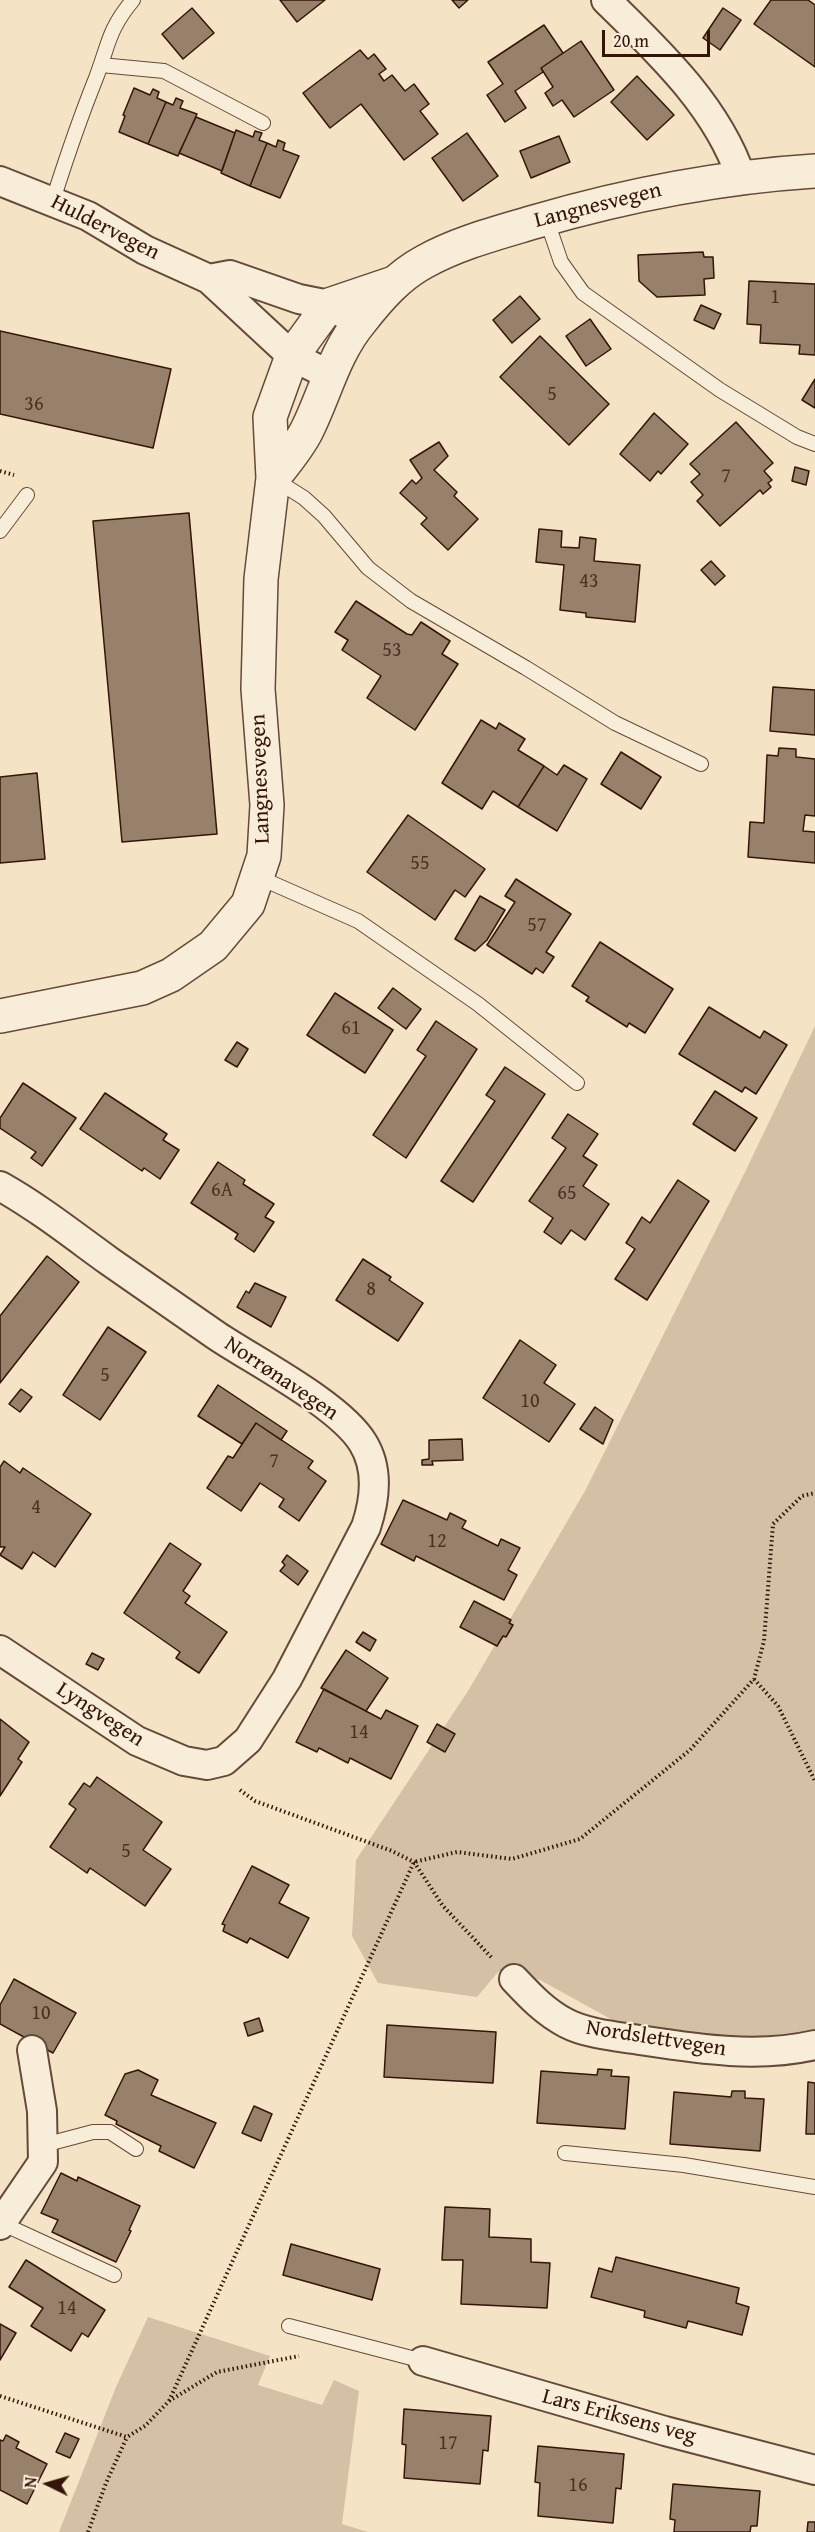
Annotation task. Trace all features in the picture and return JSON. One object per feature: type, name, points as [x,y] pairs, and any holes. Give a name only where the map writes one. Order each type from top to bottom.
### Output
[{"type":"street","points":[[606,0],[700,101],[731,150],[741,177]]},
{"type":"street","name":"Langnesvegen","points":[[273,478],[307,430],[328,375],[359,322],[394,283],[422,263],[454,247],[546,218],[644,192],[741,177],[815,171]]},
{"type":"street","name":"Huldervegen","points":[[0,181],[53,200],[88,216],[145,250],[209,279],[292,356],[328,375]]},
{"type":"street","name":"Huldervegen","points":[[209,279],[230,275],[290,296],[328,305],[359,322]]},
{"type":"street","name":"Langnesvegen","points":[[0,1016],[142,988],[171,975],[213,946],[248,904],[264,856],[267,805],[258,689],[261,579],[273,478],[270,417],[292,356],[328,305],[394,283]]},
{"type":"street","name":"Norrønavegen","points":[[0,1186],[38,1209],[238,1350],[302,1390],[343,1421],[363,1443],[373,1467],[374,1492],[372,1509],[366,1527],[287,1679],[248,1740],[237,1752],[224,1761],[207,1765]]},
{"type":"street","name":"Lyngvegen","points":[[0,1650],[137,1741],[184,1761],[207,1765]]},
{"type":"street","name":"Nordslettvegen","points":[[514,1979],[543,2008],[568,2024],[599,2033],[721,2050],[797,2049],[815,2044]]},
{"type":"street","points":[[0,2224],[43,2162],[44,2145],[32,2050]]},
{"type":"street","name":"Lars Eriksens veg","points":[[423,2361],[665,2431],[815,2470]]},
{"type":"lane","points":[[53,200],[71,143],[101,65],[106,44],[117,19],[134,0]]},
{"type":"lane","points":[[101,65],[164,71],[263,123]]},
{"type":"lane","points":[[546,218],[561,262],[583,293],[720,390],[797,437],[815,444]]},
{"type":"lane","points":[[273,478],[304,498],[324,516],[368,568],[411,601],[598,713],[700,764]]},
{"type":"lane","points":[[0,531],[27,495]]},
{"type":"lane","points":[[258,877],[358,921],[478,1004],[577,1083]]},
{"type":"lane","points":[[44,2145],[93,2132],[110,2132],[136,2149]]},
{"type":"lane","points":[[565,2153],[684,2166],[815,2187]]},
{"type":"lane","points":[[0,2224],[114,2275]]},
{"type":"lane","points":[[289,2326],[423,2361]]},
{"type":"path","points":[[414,1862],[457,1852],[512,1859],[580,1839],[690,1750],[754,1679],[764,1641],[773,1524],[802,1496],[815,1493]]},
{"type":"path","points":[[754,1679],[778,1706],[815,1780]]},
{"type":"path","points":[[207,1765],[255,1801],[392,1851],[414,1862],[443,1906],[514,1979]]},
{"type":"path","points":[[169,2401],[414,1862]]},
{"type":"path","points":[[88,2532],[106,2483],[127,2437],[146,2426],[169,2401],[217,2372],[304,2355]]},
{"type":"path","points":[[0,2396],[127,2437]]},
{"type":"shaded area","points":[[815,1026],[815,2033],[785,2040],[692,2038],[616,2022],[540,1980],[499,1971],[477,1997],[378,1983],[352,1936],[356,1860],[468,1691],[585,1491],[746,1170]]},
{"type":"shaded area","points":[[148,2317],[270,2356],[258,2385],[322,2405],[334,2380],[359,2391],[342,2524],[368,2532],[59,2532],[116,2387]]},
{"type":"building","points":[[280,0],[325,0],[297,22]]},
{"type":"building","points":[[452,0],[468,0],[459,8]]},
{"type":"building","points":[[771,0],[808,0],[815,5],[815,67],[754,24]]},
{"type":"building","points":[[192,8],[214,33],[183,59],[162,34]]},
{"type":"building","points":[[723,8],[741,20],[720,50],[703,38]]},
{"type":"building","points":[[544,25],[563,53],[541,68],[543,72],[515,91],[526,108],[505,122],[487,95],[503,84],[488,62]]},
{"type":"building","points":[[581,41],[614,90],[574,117],[562,100],[553,106],[545,93],[553,87],[541,68]]},
{"type":"building","points":[[360,50],[368,59],[374,54],[386,69],[379,74],[384,81],[392,75],[405,91],[414,84],[429,104],[420,111],[438,134],[404,160],[361,104],[330,128],[303,93]]},
{"type":"building","points":[[637,76],[674,115],[647,140],[611,102]]},
{"type":"building","points":[[134,88],[150,95],[153,89],[159,92],[157,98],[166,102],[148,144],[119,132]]},
{"type":"building","points":[[176,98],[183,101],[180,108],[197,114],[178,156],[148,144],[166,102],[173,105]]},
{"type":"building","points":[[196,117],[235,133],[222,171],[179,153]]},
{"type":"building","points":[[236,130],[253,137],[255,131],[262,133],[259,140],[267,143],[250,186],[221,173]]},
{"type":"building","points":[[467,133],[498,176],[463,201],[432,158]]},
{"type":"building","points":[[559,136],[570,162],[531,178],[520,151]]},
{"type":"building","points":[[278,140],[285,143],[283,150],[299,156],[280,198],[250,186],[267,143],[276,147]]},
{"type":"building","points":[[703,252],[704,257],[713,257],[714,278],[704,279],[705,295],[657,297],[639,281],[638,255]]},
{"type":"building","points":[[749,281],[815,284],[815,355],[799,354],[800,345],[760,343],[761,325],[747,324]]},
{"type":"building","points":[[520,296],[540,319],[512,343],[493,320]]},
{"type":"building","points":[[701,305],[721,314],[714,329],[694,320]]},
{"type":"building","points":[[590,319],[611,349],[586,366],[566,336]]},
{"type":"building","points":[[0,331],[171,369],[153,448],[0,414]]},
{"type":"building","points":[[540,336],[609,404],[569,445],[500,377]]},
{"type":"building","points":[[815,379],[815,408],[802,400]]},
{"type":"building","points":[[654,413],[688,444],[661,474],[658,471],[650,481],[620,454]]},
{"type":"building","points":[[736,422],[773,463],[764,471],[772,480],[768,483],[771,487],[763,494],[760,490],[720,526],[697,501],[703,495],[691,482],[700,474],[690,464]]},
{"type":"building","points":[[439,442],[448,456],[434,470],[457,492],[454,496],[478,519],[448,550],[421,524],[427,518],[400,493],[412,480],[416,484],[422,478],[410,460]]},
{"type":"building","points":[[795,467],[809,471],[806,485],[792,481]]},
{"type":"building","points":[[189,513],[217,834],[122,842],[93,521]]},
{"type":"building","points":[[539,529],[562,531],[561,547],[579,548],[580,537],[596,539],[594,561],[640,565],[635,622],[586,617],[586,613],[560,610],[564,565],[536,562]]},
{"type":"building","points":[[711,561],[725,576],[715,585],[701,570]]},
{"type":"building","points":[[356,601],[407,634],[412,635],[421,622],[450,641],[442,654],[458,664],[415,730],[367,698],[381,676],[342,650],[348,640],[335,632]]},
{"type":"building","points":[[773,687],[815,690],[815,735],[770,731]]},
{"type":"building","points":[[481,720],[496,729],[499,723],[525,739],[518,750],[544,766],[518,807],[493,791],[482,809],[442,783]]},
{"type":"building","points":[[779,748],[796,749],[796,757],[815,759],[815,816],[805,815],[803,831],[815,832],[815,863],[748,857],[750,822],[764,823],[767,755],[778,756]]},
{"type":"building","points":[[621,752],[661,777],[641,809],[601,784]]},
{"type":"building","points":[[564,765],[587,779],[557,831],[518,807],[544,766],[557,775]]},
{"type":"building","points":[[37,773],[45,859],[0,863],[0,777]]},
{"type":"building","points":[[408,815],[485,869],[465,897],[455,890],[435,920],[367,872]]},
{"type":"building","points":[[516,879],[571,914],[546,952],[554,957],[543,973],[536,968],[532,974],[487,945],[515,902],[505,896]]},
{"type":"building","points":[[480,896],[505,910],[487,940],[475,951],[455,939]]},
{"type":"building","points":[[600,942],[673,989],[645,1033],[629,1023],[627,1027],[586,1001],[589,997],[572,986]]},
{"type":"building","points":[[393,988],[421,1009],[406,1029],[378,1008]]},
{"type":"building","points":[[335,993],[393,1030],[365,1073],[307,1035]]},
{"type":"building","points":[[709,1007],[760,1038],[764,1031],[787,1045],[756,1094],[745,1087],[742,1092],[679,1054]]},
{"type":"building","points":[[436,1021],[477,1049],[406,1158],[373,1135],[426,1056],[417,1050]]},
{"type":"building","points":[[237,1042],[248,1049],[237,1067],[225,1060]]},
{"type":"building","points":[[505,1067],[545,1094],[473,1202],[441,1181],[495,1101],[486,1095]]},
{"type":"building","points":[[23,1083],[76,1118],[42,1166],[31,1158],[36,1152],[0,1128],[0,1118]]},
{"type":"building","points":[[715,1091],[757,1118],[735,1151],[693,1124]]},
{"type":"building","points":[[105,1093],[167,1134],[163,1140],[179,1150],[160,1179],[144,1168],[142,1171],[80,1129]]},
{"type":"building","points":[[568,1114],[598,1134],[583,1156],[597,1165],[583,1186],[609,1204],[585,1240],[571,1230],[561,1244],[544,1232],[553,1218],[529,1201],[566,1148],[552,1138]]},
{"type":"building","points":[[218,1162],[245,1180],[243,1184],[274,1204],[265,1217],[274,1222],[254,1252],[235,1239],[238,1234],[191,1203]]},
{"type":"building","points":[[678,1180],[709,1201],[647,1300],[615,1279],[635,1249],[626,1243],[642,1217],[650,1223]]},
{"type":"building","points":[[47,1256],[79,1282],[0,1383],[0,1316]]},
{"type":"building","points":[[363,1259],[391,1277],[389,1280],[423,1303],[398,1341],[336,1300]]},
{"type":"building","points":[[255,1283],[286,1297],[271,1327],[237,1307],[246,1291],[249,1293]]},
{"type":"building","points":[[108,1327],[146,1352],[100,1420],[63,1395]]},
{"type":"building","points":[[520,1340],[556,1365],[544,1383],[575,1404],[549,1442],[483,1398]]},
{"type":"building","points":[[218,1385],[287,1431],[281,1440],[256,1423],[242,1444],[198,1416]]},
{"type":"building","points":[[21,1389],[32,1397],[20,1412],[9,1404]]},
{"type":"building","points":[[595,1407],[613,1420],[603,1444],[580,1429]]},
{"type":"building","points":[[256,1423],[313,1461],[308,1468],[326,1481],[299,1521],[279,1507],[284,1499],[260,1483],[241,1511],[207,1488],[228,1456],[233,1458]]},
{"type":"building","points":[[462,1439],[463,1460],[432,1461],[433,1465],[422,1465],[422,1460],[429,1459],[429,1440]]},
{"type":"building","points":[[4,1461],[20,1473],[23,1468],[91,1514],[55,1567],[33,1552],[22,1569],[0,1555],[5,1547],[0,1547],[0,1467]]},
{"type":"building","points":[[403,1500],[447,1520],[450,1513],[466,1521],[462,1528],[498,1546],[501,1539],[520,1548],[508,1570],[517,1575],[504,1600],[416,1556],[414,1561],[381,1544]]},
{"type":"building","points":[[170,1543],[201,1564],[183,1591],[190,1596],[185,1603],[227,1632],[199,1673],[176,1658],[180,1652],[124,1613]]},
{"type":"building","points":[[287,1555],[308,1571],[298,1585],[280,1571],[285,1565],[282,1562]]},
{"type":"building","points":[[474,1601],[511,1620],[509,1623],[513,1625],[497,1646],[460,1627]]},
{"type":"building","points":[[363,1632],[376,1640],[370,1651],[356,1642]]},
{"type":"building","points":[[346,1650],[388,1678],[366,1711],[321,1688]]},
{"type":"building","points":[[92,1653],[104,1659],[98,1670],[86,1664]]},
{"type":"building","points":[[324,1689],[381,1719],[386,1710],[418,1726],[391,1779],[350,1758],[348,1763],[319,1748],[317,1752],[296,1742]]},
{"type":"building","points":[[0,1719],[29,1742],[18,1759],[22,1762],[0,1796]]},
{"type":"building","points":[[437,1724],[455,1734],[445,1752],[427,1742]]},
{"type":"building","points":[[97,1777],[162,1822],[143,1850],[171,1869],[145,1906],[90,1868],[87,1873],[50,1847],[76,1809],[69,1804],[84,1783],[90,1787]]},
{"type":"building","points":[[252,1866],[289,1885],[279,1903],[309,1918],[288,1958],[250,1938],[247,1943],[223,1931],[225,1925],[222,1924]]},
{"type":"building","points":[[14,1979],[76,2013],[53,2053],[0,2024],[0,2005]]},
{"type":"building","points":[[259,2018],[263,2031],[248,2036],[244,2023]]},
{"type":"building","points":[[387,2025],[496,2032],[493,2083],[384,2077]]},
{"type":"building","points":[[598,2069],[612,2070],[611,2076],[629,2077],[625,2129],[537,2123],[541,2071],[597,2075]]},
{"type":"building","points":[[138,2070],[158,2080],[151,2095],[216,2123],[194,2168],[159,2151],[161,2146],[116,2124],[117,2121],[105,2115],[125,2074]]},
{"type":"building","points":[[808,2082],[815,2083],[815,2134],[806,2134]]},
{"type":"building","points":[[732,2091],[745,2091],[745,2098],[764,2099],[760,2151],[670,2144],[674,2092],[731,2097]]},
{"type":"building","points":[[254,2106],[272,2114],[261,2141],[242,2133]]},
{"type":"building","points":[[61,2173],[77,2181],[78,2177],[140,2206],[116,2262],[52,2232],[58,2220],[41,2213]]},
{"type":"building","points":[[445,2207],[490,2209],[489,2237],[531,2239],[531,2262],[550,2263],[547,2308],[461,2304],[463,2260],[442,2260]]},
{"type":"building","points":[[291,2244],[380,2269],[372,2300],[283,2275]]},
{"type":"building","points":[[616,2257],[739,2288],[736,2303],[749,2307],[742,2335],[688,2321],[686,2328],[644,2317],[645,2311],[591,2297],[599,2268],[612,2272]]},
{"type":"building","points":[[26,2260],[105,2310],[88,2337],[82,2333],[71,2351],[31,2326],[43,2308],[9,2287]]},
{"type":"building","points":[[0,2324],[16,2333],[0,2360]]},
{"type":"building","points":[[404,2409],[491,2416],[488,2451],[483,2450],[480,2484],[404,2478],[406,2445],[402,2444]]},
{"type":"building","points":[[65,2433],[79,2439],[70,2458],[56,2452]]},
{"type":"building","points":[[6,2435],[19,2442],[16,2448],[47,2464],[27,2504],[0,2490],[0,2440],[3,2441]]},
{"type":"building","points":[[538,2446],[624,2454],[621,2489],[616,2488],[613,2523],[538,2516],[540,2483],[535,2482]]},
{"type":"building","points":[[673,2484],[760,2491],[757,2526],[751,2526],[750,2532],[674,2532],[675,2520],[670,2519]]},
{"type":"building","points":[[808,2522],[815,2522],[815,2532],[807,2532]]}]
